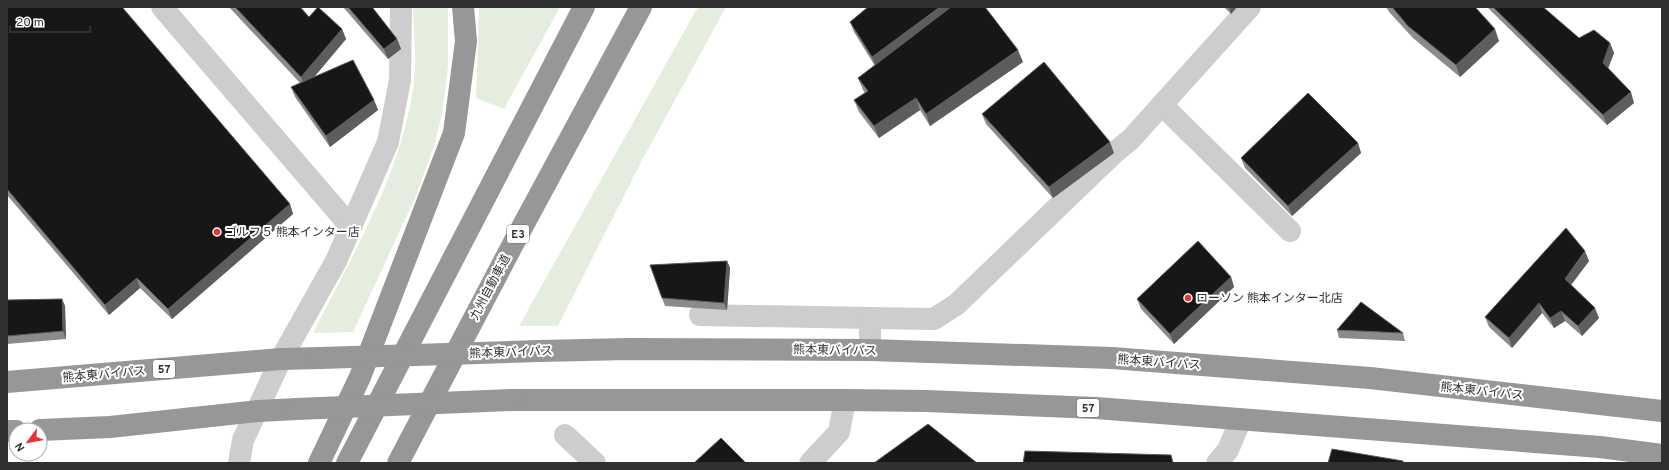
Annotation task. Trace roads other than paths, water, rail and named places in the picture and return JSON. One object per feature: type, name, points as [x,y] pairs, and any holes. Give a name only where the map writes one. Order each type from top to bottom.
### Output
[{"type":"highway","points":[[318,463],[360,377],[454,133],[466,42],[463,7]]},
{"type":"highway","points":[[348,463],[584,7]]},
{"type":"highway","name":"九州自動車道","points":[[398,463],[512,246],[641,7]]},
{"type":"highway","points":[[610,66],[655,7]]},
{"type":"highway","name":"熊本東バイパス","points":[[7,382],[281,359],[629,349],[870,350],[1112,358],[1370,378],[1662,411]]},
{"type":"highway","name":"57","points":[[48,430],[110,427],[258,410],[512,400],[926,401],[1096,408],[1600,447],[1662,455]]},
{"type":"street","points":[[162,7],[351,227]]},
{"type":"street","points":[[238,463],[243,440],[281,359],[336,262],[388,142],[400,80],[401,7]]},
{"type":"street","points":[[700,315],[934,319],[957,304],[1114,152],[1131,139],[1250,7]]},
{"type":"street","points":[[1162,105],[1290,231]]},
{"type":"street","points":[[870,318],[870,350]]},
{"type":"street","points":[[810,463],[838,432],[845,400]]},
{"type":"street","points":[[1217,463],[1228,450],[1241,419]]},
{"type":"street","points":[[565,435],[595,463]]},
{"type":"place","name":"ゴルフ５ 熊本インター店","points":[[217,232]]},
{"type":"place","name":"ローソン 熊本インター北店","points":[[1188,298]]}]
